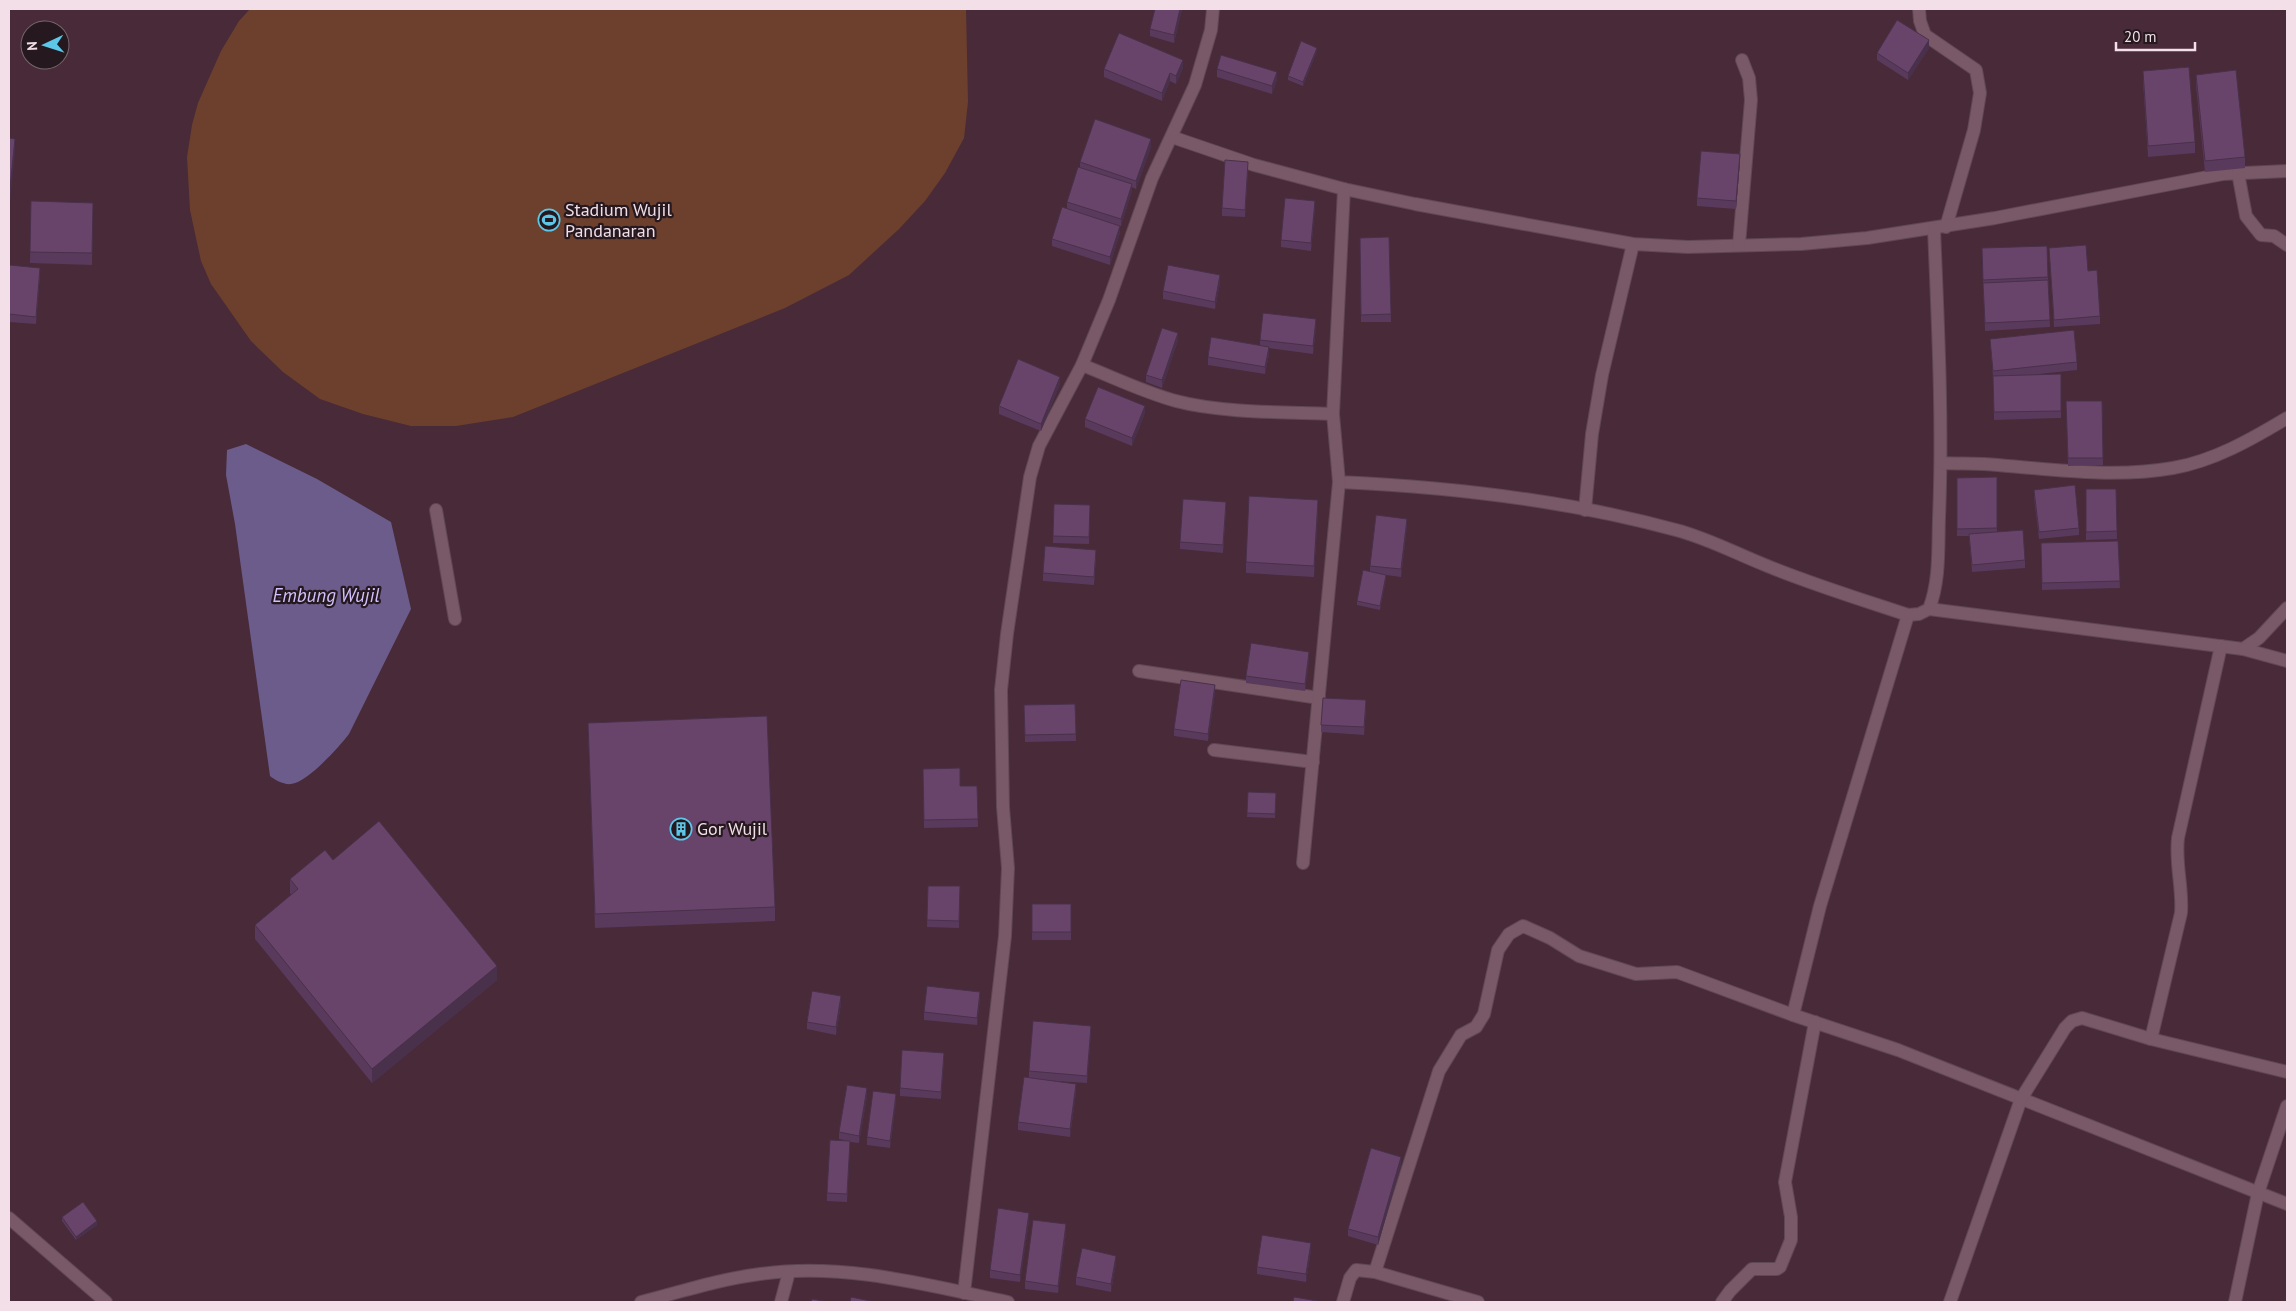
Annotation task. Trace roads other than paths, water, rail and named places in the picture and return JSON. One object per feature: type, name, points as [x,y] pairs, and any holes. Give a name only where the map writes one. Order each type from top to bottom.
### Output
[{"type":"street","points":[[964,1293],[1005,936],[1008,868],[1003,807],[1001,690],[1006,634],[1030,477],[1039,446],[1082,366],[1109,300],[1149,186],[1195,85],[1211,30],[1213,9]]},
{"type":"street","points":[[1919,9],[1920,22],[1925,36],[1976,70],[1980,93],[1974,130],[1940,228],[1941,463],[1937,577],[1934,597],[1929,609]]},
{"type":"street","points":[[1739,245],[1751,100],[1749,78],[1742,60]]},
{"type":"street","points":[[1172,137],[1254,165],[1344,189],[1433,208],[1634,244],[1688,247],[1801,244],[1940,228],[2170,183],[2238,173],[2287,171]]},
{"type":"street","points":[[2238,173],[2246,216],[2261,235],[2274,236],[2287,245]]},
{"type":"street","points":[[1303,863],[1339,482],[1333,414],[1344,189]]},
{"type":"street","points":[[1585,510],[1592,434],[1602,375],[1634,244]]},
{"type":"street","points":[[1082,366],[1144,391],[1178,402],[1216,408],[1333,414]]},
{"type":"street","points":[[1941,463],[2096,472],[2173,468],[2224,452],[2252,439],[2287,418]]},
{"type":"street","points":[[1339,482],[1473,491],[1585,510],[1677,530],[1723,546],[1765,565],[1818,585],[1908,615],[1919,614],[1929,609],[2243,649],[2287,661]]},
{"type":"street","points":[[436,510],[455,619]]},
{"type":"street","points":[[2243,649],[2259,638],[2287,608]]},
{"type":"street","points":[[1793,1015],[1820,906],[1908,615]]},
{"type":"street","points":[[2151,1039],[2181,913],[2182,892],[2176,857],[2178,838],[2221,646]]},
{"type":"street","points":[[1139,670],[1319,698]]},
{"type":"street","points":[[1214,750],[1313,762]]},
{"type":"street","points":[[1374,1272],[1439,1071],[1461,1035],[1476,1027],[1484,1014],[1498,950],[1509,934],[1523,926],[1550,938],[1579,956],[1636,974],[1677,972],[1793,1015],[1898,1050],[2287,1204]]},
{"type":"street","points":[[1950,1302],[2021,1099],[2065,1028],[2072,1021],[2082,1018],[2151,1039],[2287,1072]]},
{"type":"street","points":[[1722,1302],[1752,1269],[1777,1269],[1780,1267],[1791,1240],[1791,1217],[1785,1182],[1815,1022]]},
{"type":"street","points":[[2235,1302],[2258,1193],[2287,1106]]},
{"type":"street","points":[[9,1218],[106,1302]]},
{"type":"street","points":[[1343,1302],[1350,1278],[1356,1270],[1374,1272],[1478,1302]]},
{"type":"street","points":[[641,1302],[760,1274],[823,1271],[874,1275],[1008,1302]]},
{"type":"street","points":[[781,1302],[789,1272]]},
{"type":"water","name":"Embung Wujil","points":[[246,444],[317,479],[391,522],[411,609],[349,734],[314,771],[298,782],[291,784],[277,781],[270,776],[235,524],[226,475],[227,450]]},
{"type":"place","name":"Stadium Wujil Pandanaran","points":[[549,220]]},
{"type":"place","name":"Gor Wujil","points":[[681,829]]}]
